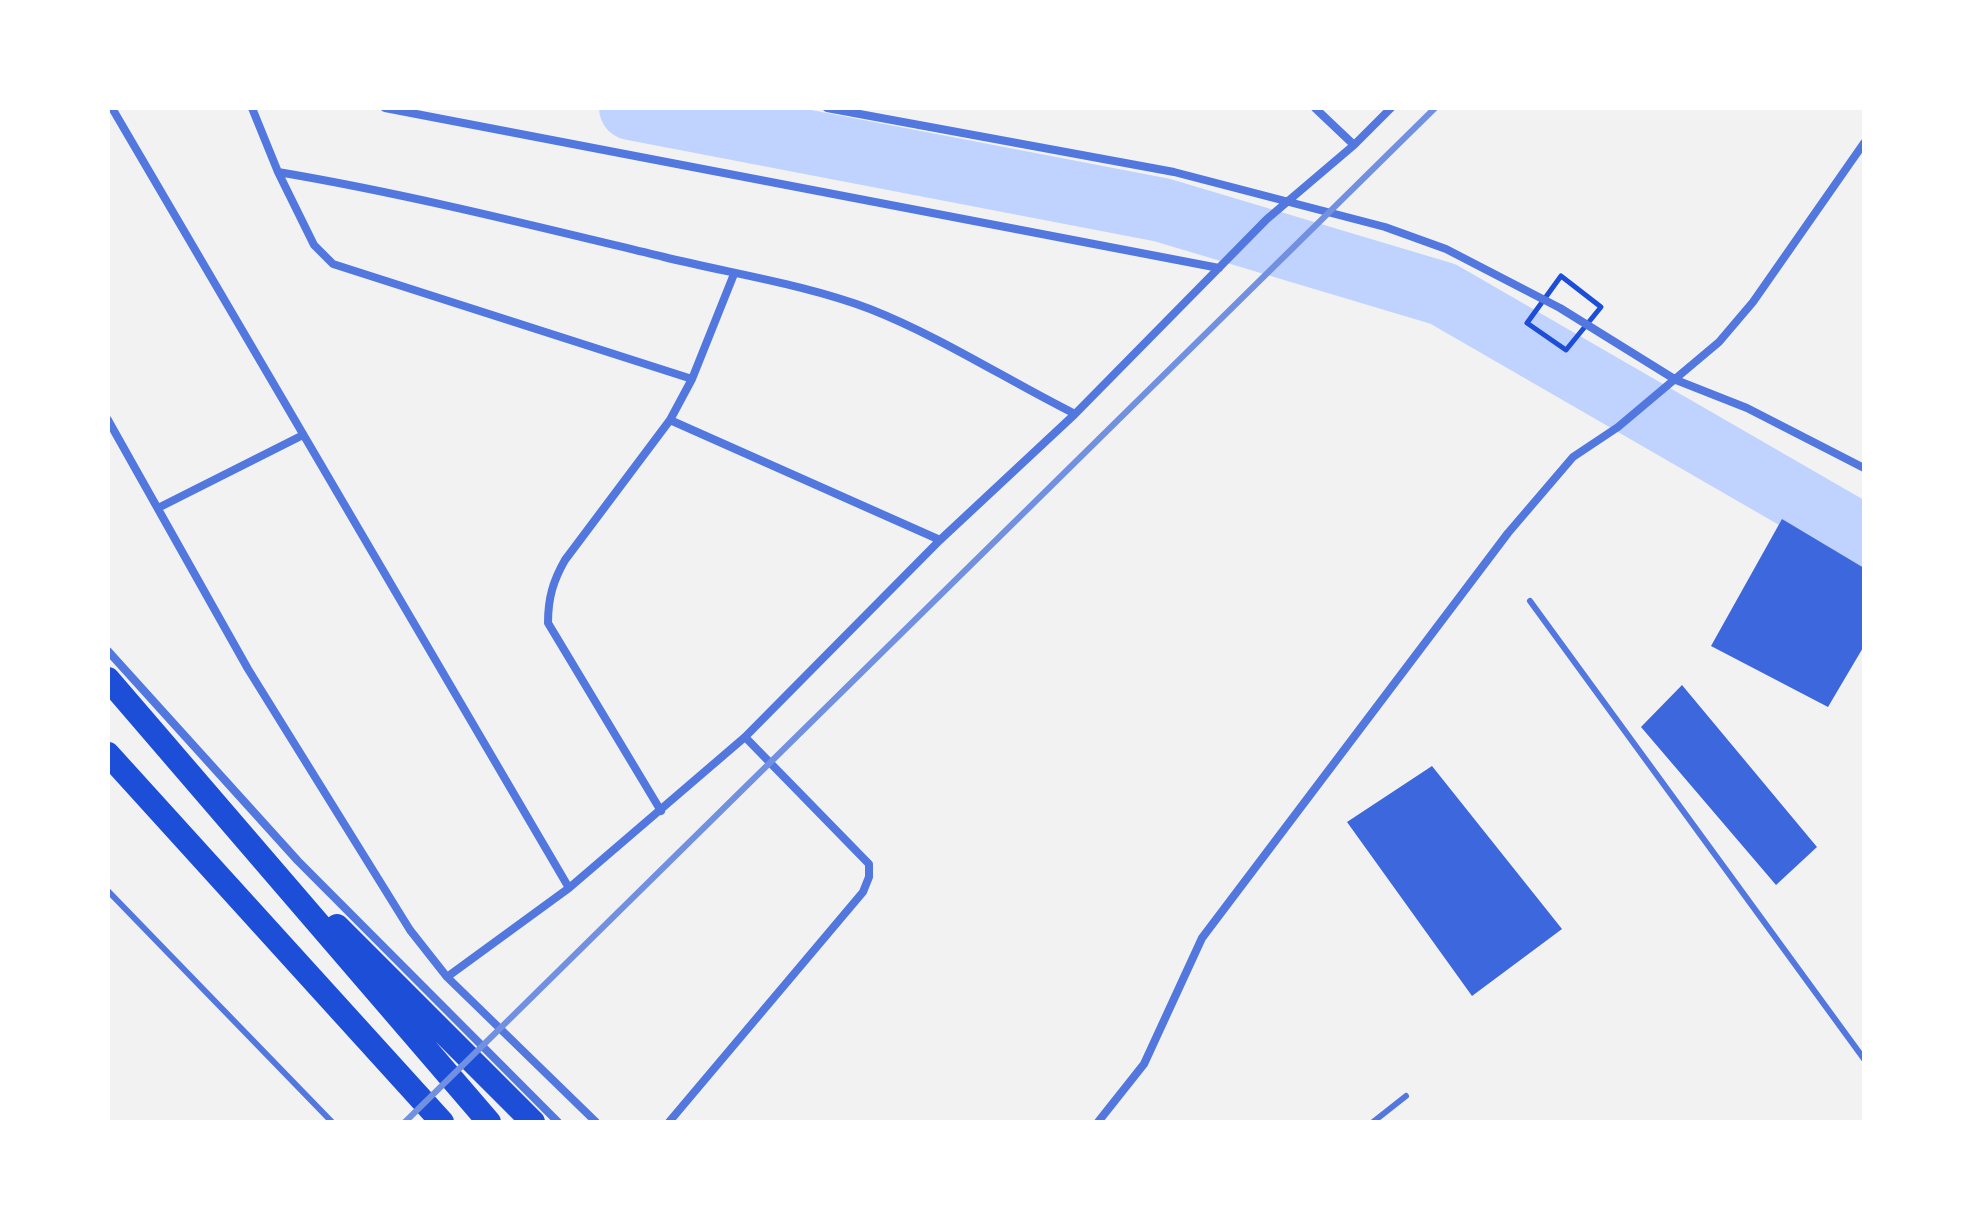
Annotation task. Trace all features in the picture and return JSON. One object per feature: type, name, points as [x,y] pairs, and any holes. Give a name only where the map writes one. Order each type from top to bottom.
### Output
[{"type":"highway","points":[[108,679],[181,768],[489,1122]]},
{"type":"highway","points":[[108,754],[442,1122]]},
{"type":"highway","points":[[181,768],[533,1122]]},
{"type":"street","points":[[112,108],[569,888]]},
{"type":"street","points":[[252,108],[308,234],[333,264],[692,379]]},
{"type":"street","points":[[385,108],[1219,268]]},
{"type":"street","points":[[827,108],[1174,172],[1288,199],[1446,249],[1560,308],[1676,380],[1747,408],[1864,468]]},
{"type":"street","points":[[1315,108],[1354,145]]},
{"type":"street","points":[[447,977],[569,888],[745,737],[940,540],[1075,414],[1267,219],[1354,145],[1391,108]]},
{"type":"street","points":[[1098,1122],[1144,1064],[1202,938],[1536,498],[1573,457],[1618,427],[1719,342],[1753,302],[1864,143]]},
{"type":"street","points":[[278,172],[391,191],[734,274],[802,286],[872,310],[1075,414]]},
{"type":"street","points":[[661,811],[548,623],[552,582],[565,560],[670,420],[692,379],[734,274]]},
{"type":"street","points":[[108,420],[160,507],[248,669],[410,930],[447,977],[596,1122]]},
{"type":"street","points":[[670,420],[940,540]]},
{"type":"street","points":[[160,507],[303,435]]},
{"type":"street","points":[[108,651],[298,861],[558,1122]]},
{"type":"street","points":[[669,1122],[863,892],[869,877],[869,864],[745,737]]},
{"type":"lane","points":[[1530,601],[1864,1059]]},
{"type":"lane","points":[[108,891],[332,1122]]},
{"type":"lane","points":[[1373,1122],[1406,1096]]},
{"type":"path","points":[[1561,276],[1581,292]]},
{"type":"path","points":[[1527,323],[1566,350]]},
{"type":"building","points":[[1782,519],[1864,568],[1864,646],[1828,707],[1711,646]]},
{"type":"building","points":[[1682,685],[1817,847],[1776,885],[1641,727]]},
{"type":"building","points":[[1432,766],[1562,929],[1472,996],[1347,822]]},
{"type":"waterway","points":[[631,108],[1162,210],[1443,294],[1864,537]]},
{"type":"railway","points":[[405,1122],[1435,108]]}]
